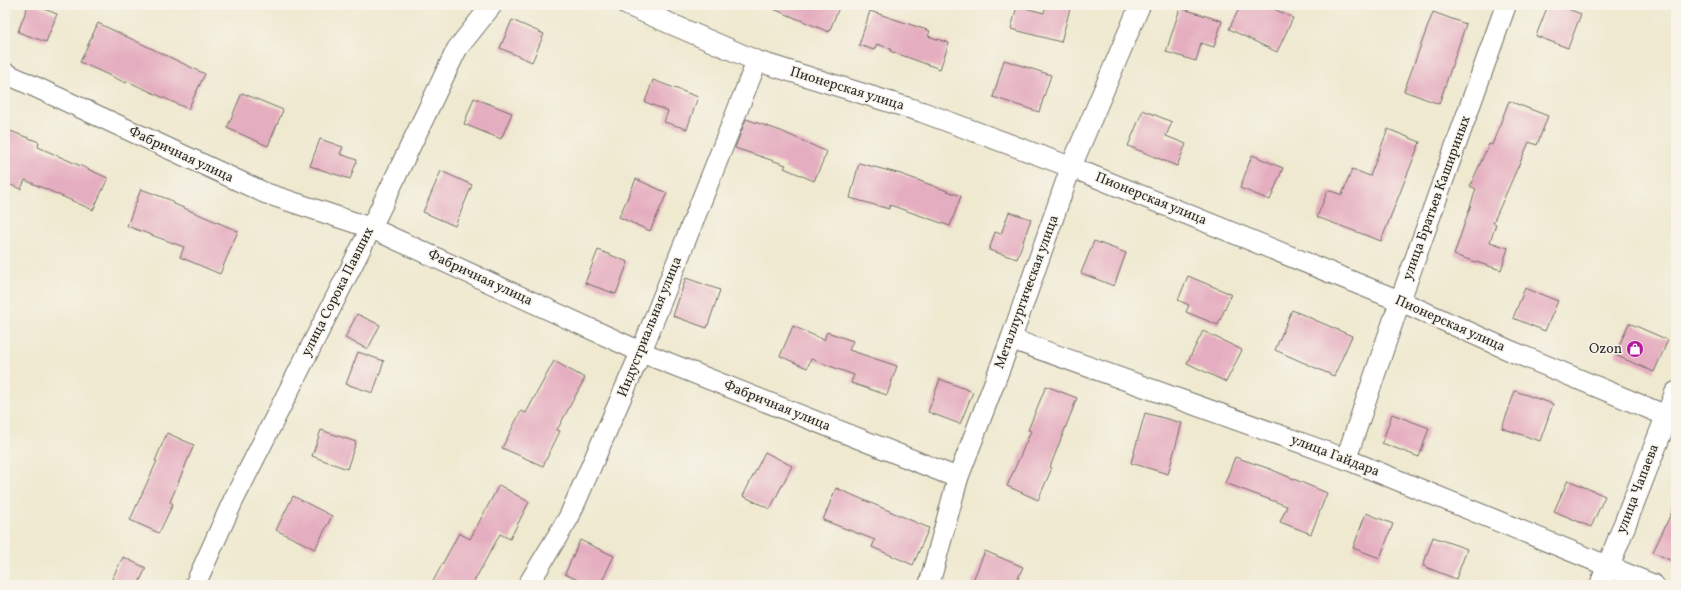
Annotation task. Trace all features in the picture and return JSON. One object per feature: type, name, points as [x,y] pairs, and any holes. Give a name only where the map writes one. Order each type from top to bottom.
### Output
[{"type":"street","name":"улица Сорока Павших","points":[[195,585],[233,501],[371,228],[457,49],[492,5]]},
{"type":"street","name":"Пионерская улица","points":[[627,5],[757,61],[922,112],[1071,167],[1400,300],[1511,351],[1667,416]]},
{"type":"street","name":"Металлургическая улица","points":[[929,585],[958,478],[1011,339],[1071,167],[1140,5]]},
{"type":"street","name":"улица Братьев Кашириных","points":[[1346,459],[1400,300],[1506,5]]},
{"type":"street","name":"Индустриальная улица","points":[[531,584],[569,518],[641,352],[757,61]]},
{"type":"street","name":"Фабричная улица","points":[[5,73],[264,193],[371,228],[641,352],[958,478]]},
{"type":"street","name":"улица Гайдара","points":[[1011,339],[1346,459],[1605,576],[1654,585]]},
{"type":"street","name":"улица Чапаева","points":[[1605,576],[1676,393]]},
{"type":"building","points":[[28,5],[34,5],[57,14],[46,42],[18,32]]},
{"type":"building","points":[[764,5],[840,5],[829,32]]},
{"type":"building","points":[[1046,5],[1071,5],[1061,42],[1011,29],[1017,6],[1044,13]]},
{"type":"building","points":[[1241,5],[1266,5],[1293,18],[1277,52],[1229,29]]},
{"type":"building","points":[[1548,5],[1558,5],[1581,14],[1568,48],[1536,36]]},
{"type":"building","points":[[1180,8],[1222,21],[1214,47],[1201,43],[1196,61],[1166,52]]},
{"type":"building","points":[[870,11],[930,31],[928,36],[949,43],[940,69],[890,51],[891,49],[877,44],[874,50],[859,45]]},
{"type":"building","points":[[1433,12],[1466,24],[1439,104],[1404,91]]},
{"type":"building","points":[[512,20],[544,34],[532,62],[500,48]]},
{"type":"building","points":[[98,23],[205,74],[188,109],[127,81],[126,83],[80,62]]},
{"type":"building","points":[[1004,60],[1051,75],[1039,112],[993,97]]},
{"type":"building","points":[[653,80],[698,97],[687,129],[664,122],[668,111],[645,102]]},
{"type":"building","points":[[242,93],[283,110],[268,146],[227,128]]},
{"type":"building","points":[[474,98],[512,113],[501,139],[464,124]]},
{"type":"building","points":[[1509,101],[1548,116],[1537,145],[1529,142],[1493,223],[1496,224],[1490,242],[1508,248],[1501,270],[1454,255],[1476,189],[1470,186],[1489,144],[1492,145]]},
{"type":"building","points":[[1143,110],[1172,122],[1166,136],[1186,144],[1177,166],[1128,146]]},
{"type":"building","points":[[746,119],[781,131],[827,152],[814,181],[784,168],[786,165],[735,148]]},
{"type":"building","points":[[5,129],[39,142],[38,147],[108,178],[93,210],[25,180],[21,189],[5,183]]},
{"type":"building","points":[[1388,129],[1420,142],[1381,241],[1317,217],[1328,190],[1342,195],[1352,169],[1370,176]]},
{"type":"building","points":[[320,139],[343,147],[340,154],[357,160],[350,179],[310,166]]},
{"type":"building","points":[[1252,155],[1283,168],[1270,200],[1240,188]]},
{"type":"building","points":[[859,163],[901,174],[961,196],[950,226],[890,205],[889,209],[850,198]]},
{"type":"building","points":[[441,171],[472,185],[455,226],[423,212]]},
{"type":"building","points":[[636,179],[667,193],[650,231],[619,217]]},
{"type":"building","points":[[141,189],[173,201],[172,203],[238,231],[220,274],[180,257],[184,247],[127,226]]},
{"type":"building","points":[[1009,212],[1031,219],[1017,259],[989,250],[995,232],[1001,234]]},
{"type":"building","points":[[1094,241],[1126,253],[1114,286],[1081,273]]},
{"type":"building","points":[[598,250],[628,262],[616,294],[585,283]]},
{"type":"building","points":[[1188,276],[1231,294],[1218,325],[1186,312],[1189,305],[1178,300]]},
{"type":"building","points":[[686,278],[720,290],[707,328],[673,316]]},
{"type":"building","points":[[1525,288],[1558,301],[1545,331],[1513,318]]},
{"type":"building","points":[[1292,310],[1352,336],[1334,376],[1275,350]]},
{"type":"building","points":[[357,314],[380,325],[368,349],[345,338]]},
{"type":"building","points":[[1629,323],[1668,340],[1654,372],[1615,355]]},
{"type":"building","points":[[793,326],[824,340],[827,332],[853,341],[849,350],[897,366],[887,395],[851,383],[854,375],[811,359],[807,368],[780,356]]},
{"type":"building","points":[[1203,331],[1242,350],[1226,382],[1187,363]]},
{"type":"building","points":[[358,352],[384,361],[373,393],[346,384]]},
{"type":"building","points":[[554,361],[585,378],[557,430],[560,431],[543,466],[502,448],[521,411],[526,413]]},
{"type":"building","points":[[940,379],[973,392],[960,424],[928,412]]},
{"type":"building","points":[[1046,386],[1077,398],[1050,467],[1052,468],[1038,500],[1007,486],[1031,431],[1028,430]]},
{"type":"building","points":[[1515,391],[1553,404],[1540,441],[1502,428]]},
{"type":"building","points":[[1145,413],[1182,423],[1168,474],[1131,463]]},
{"type":"building","points":[[1392,414],[1429,428],[1419,457],[1382,443]]},
{"type":"building","points":[[321,430],[356,442],[347,469],[312,456]]},
{"type":"building","points":[[167,433],[194,445],[170,502],[173,504],[159,533],[130,520],[157,461],[155,461]]},
{"type":"building","points":[[765,452],[792,466],[770,509],[743,496]]},
{"type":"building","points":[[1235,457],[1270,469],[1327,493],[1311,534],[1280,522],[1287,506],[1225,483]]},
{"type":"building","points":[[1568,480],[1605,496],[1591,527],[1554,511]]},
{"type":"building","points":[[499,485],[529,502],[510,539],[500,534],[472,585],[431,585],[459,533],[470,539]]},
{"type":"building","points":[[836,488],[929,528],[913,565],[872,547],[875,540],[823,520]]},
{"type":"building","points":[[293,496],[332,516],[315,549],[276,530]]},
{"type":"building","points":[[1676,503],[1676,563],[1653,552]]},
{"type":"building","points":[[1366,513],[1393,524],[1380,558],[1353,548]]},
{"type":"building","points":[[1433,537],[1467,549],[1456,579],[1423,566]]},
{"type":"building","points":[[580,540],[614,556],[600,585],[588,585],[565,574]]},
{"type":"building","points":[[985,551],[1023,567],[1015,585],[971,585]]},
{"type":"building","points":[[123,557],[146,568],[138,585],[109,585]]},
{"type":"place","name":"Ozon","points":[[1635,349]]}]
